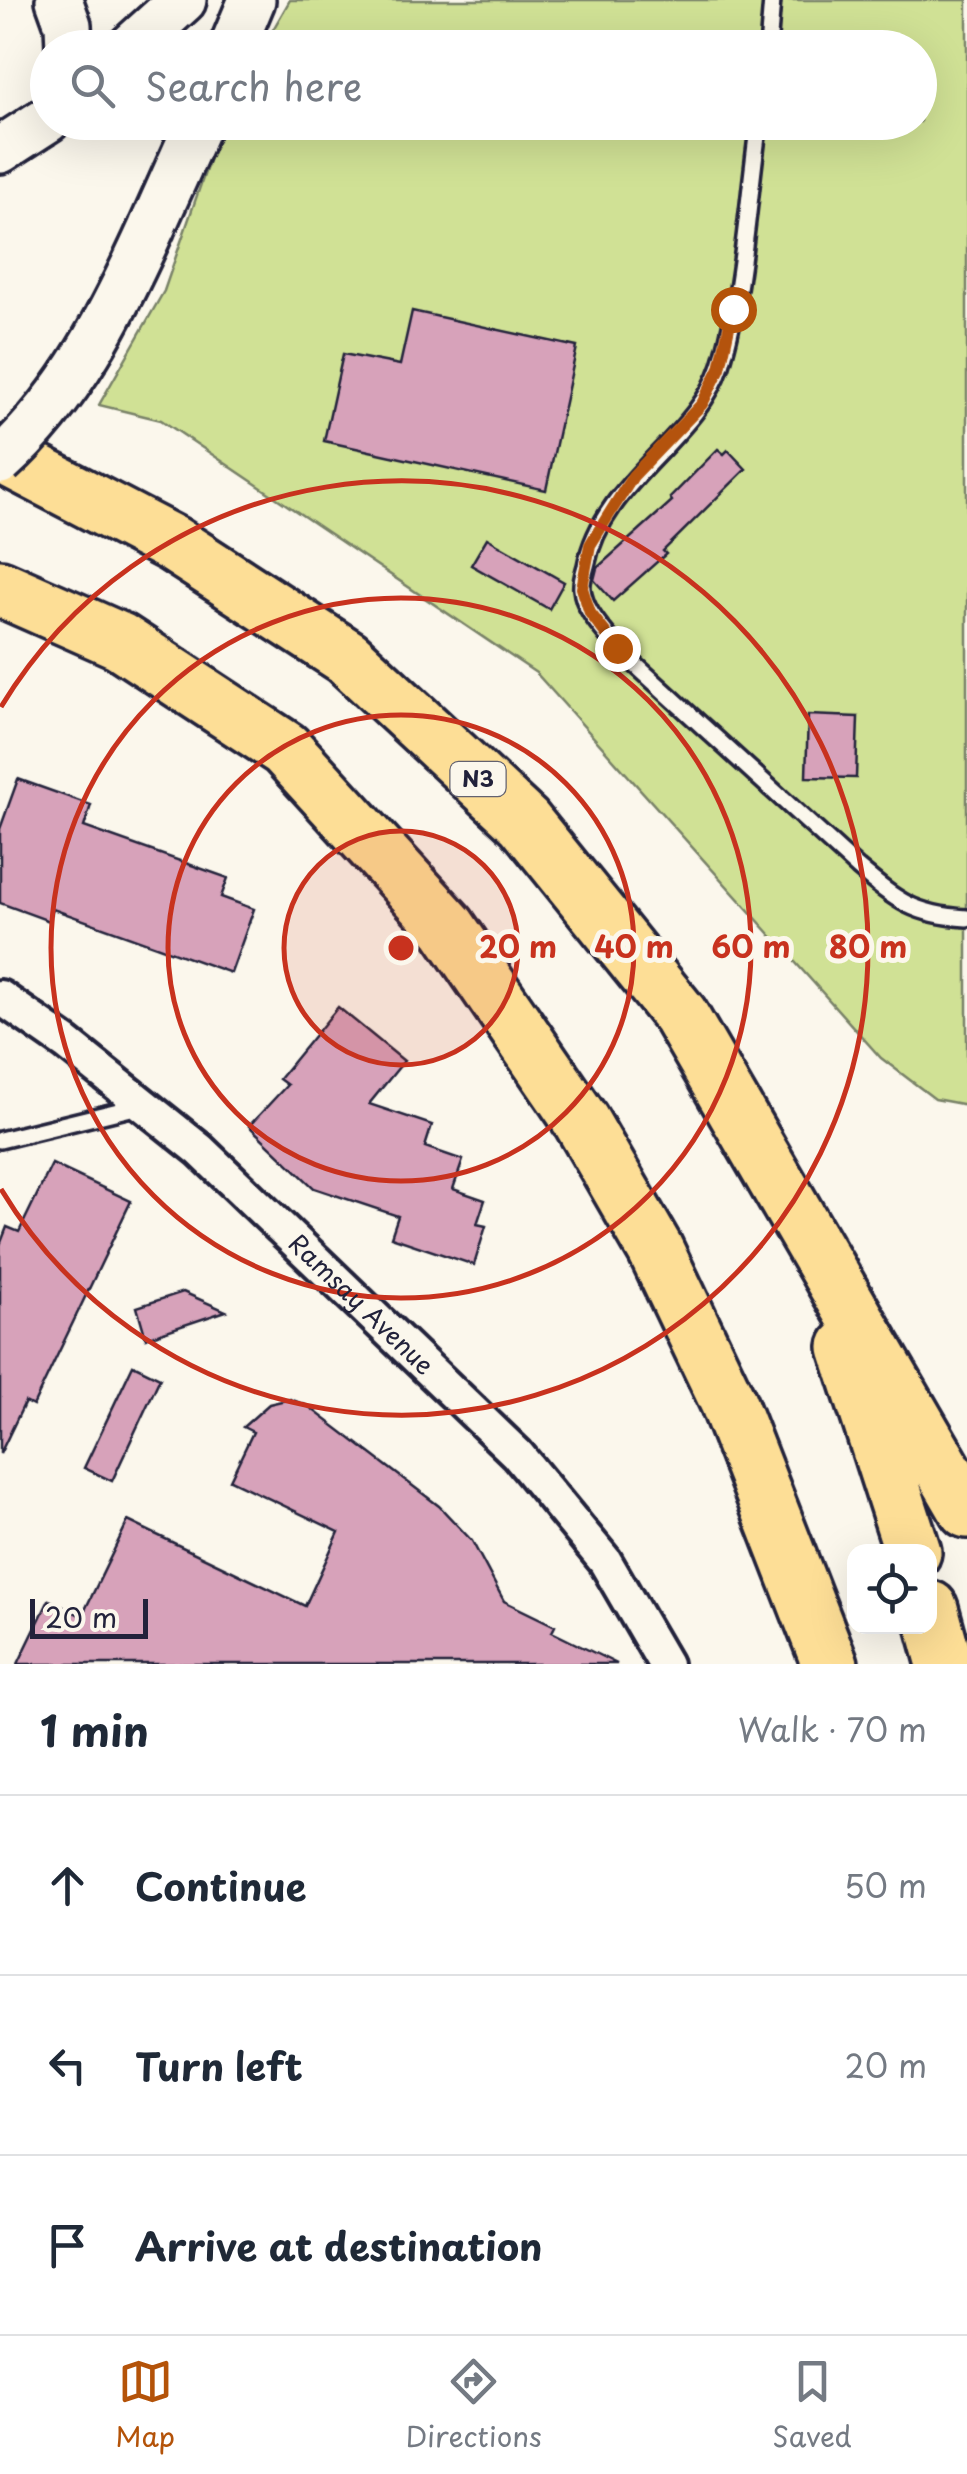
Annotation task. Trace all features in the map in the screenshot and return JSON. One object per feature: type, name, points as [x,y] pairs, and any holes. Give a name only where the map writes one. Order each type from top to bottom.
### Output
[{"type":"highway","name":"N3","points":[[0,457],[173,544],[348,656],[524,822],[680,1015],[815,1250],[910,1544]]},
{"type":"highway","points":[[0,588],[120,640],[285,749],[448,927],[581,1121],[655,1249],[728,1402],[830,1664]]},
{"type":"highway","points":[[815,1250],[967,1510]]},
{"type":"highway","points":[[937,1633],[946,1664]]},
{"type":"main road","points":[[58,0],[68,30]]},
{"type":"main road","points":[[150,30],[182,0]]},
{"type":"main road","points":[[240,30],[252,0]]},
{"type":"main road","points":[[0,150],[30,130]]},
{"type":"main road","points":[[0,457],[22,441],[72,381],[114,310],[191,140]]},
{"type":"street","name":"Ramsay Avenue","points":[[0,997],[66,1043],[200,1150],[518,1454],[605,1561],[665,1664]]},
{"type":"lane","points":[[770,30],[772,0]]},
{"type":"lane","points":[[756,140],[733,309],[720,368],[702,404],[633,476],[590,545],[582,588],[590,613],[617,648],[858,868],[896,900],[934,916],[967,918]]},
{"type":"lane","points":[[0,1140],[143,1104]]},
{"type":"green space","points":[[290,0],[967,0],[967,1105],[935,1099],[881,1058],[536,673],[161,420],[99,405],[164,291],[216,140],[937,140],[937,30],[273,30]]},
{"type":"building","points":[[412,311],[577,347],[546,490],[324,441],[343,354],[400,365]]},
{"type":"building","points":[[718,449],[724,454],[728,450],[746,469],[663,551],[666,554],[613,601],[594,580],[597,568],[672,501],[670,498]]},
{"type":"building","points":[[487,538],[564,582],[549,609],[471,565]]},
{"type":"building","points":[[808,715],[858,717],[856,778],[806,777]]},
{"type":"building","points":[[18,779],[91,805],[84,827],[228,878],[221,897],[254,909],[231,973],[53,909],[49,921],[0,903],[0,829]]},
{"type":"building","points":[[338,1007],[404,1061],[369,1104],[432,1125],[425,1147],[463,1160],[453,1189],[485,1200],[477,1224],[486,1226],[474,1265],[391,1237],[398,1216],[314,1188],[249,1126],[287,1085],[279,1079]]},
{"type":"building","points":[[52,1164],[131,1201],[33,1406],[25,1402],[0,1454],[0,1245],[7,1227],[19,1232]]},
{"type":"building","points":[[183,1292],[226,1311],[146,1338],[137,1307]]},
{"type":"building","points":[[133,1365],[160,1378],[112,1481],[84,1468]]},
{"type":"building","points":[[290,1399],[308,1406],[439,1506],[472,1541],[504,1601],[555,1626],[552,1632],[617,1664],[18,1664],[49,1600],[82,1616],[128,1521],[305,1606],[339,1532],[230,1480],[253,1432],[243,1427],[269,1404]]},
{"type":"route","points":[[617,648],[590,613],[582,588],[590,545],[633,476],[702,404],[720,368],[733,309]]}]
